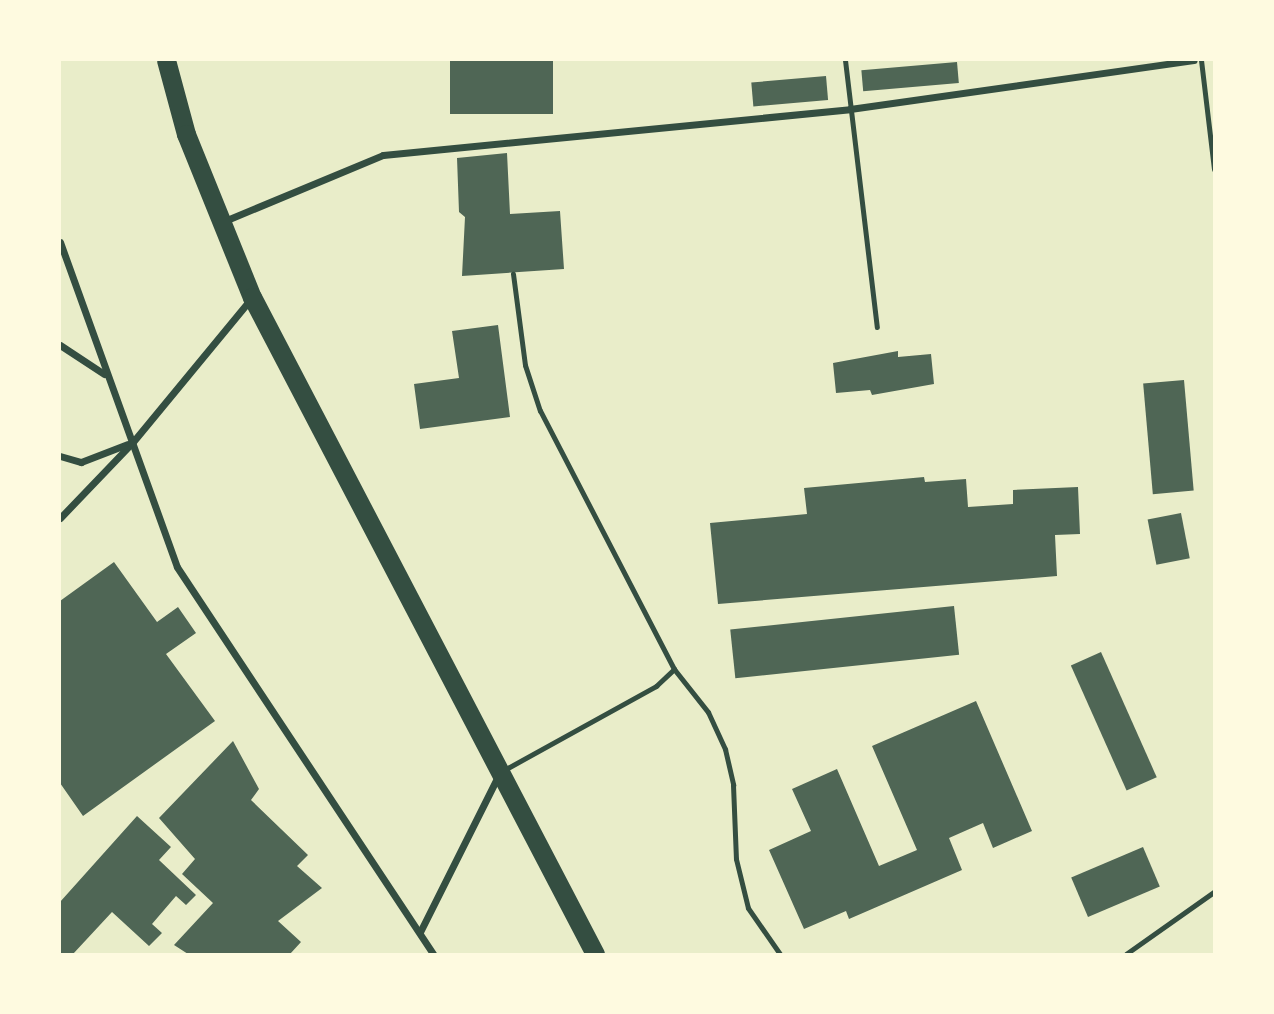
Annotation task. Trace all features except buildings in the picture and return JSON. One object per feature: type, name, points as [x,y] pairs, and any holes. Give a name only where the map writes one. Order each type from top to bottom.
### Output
[{"type":"highway","points":[[166,60],[186,134],[252,297],[326,446],[595,954]]},
{"type":"street","points":[[222,222],[383,155],[850,109],[1194,60]]},
{"type":"street","points":[[60,242],[104,374],[177,567],[421,932],[433,954]]},
{"type":"street","points":[[60,518],[132,443],[252,297]]},
{"type":"street","points":[[60,345],[104,374]]},
{"type":"street","points":[[60,456],[81,462],[132,443]]},
{"type":"street","points":[[421,932],[500,771]]},
{"type":"lane","points":[[845,60],[877,327]]},
{"type":"lane","points":[[1201,60],[1214,169]]},
{"type":"lane","points":[[513,274],[525,365],[540,411],[674,669],[708,712],[725,750],[733,785],[736,859],[748,908],[780,954]]},
{"type":"lane","points":[[500,771],[656,687],[674,669]]},
{"type":"path","points":[[1126,954],[1214,892]]}]
